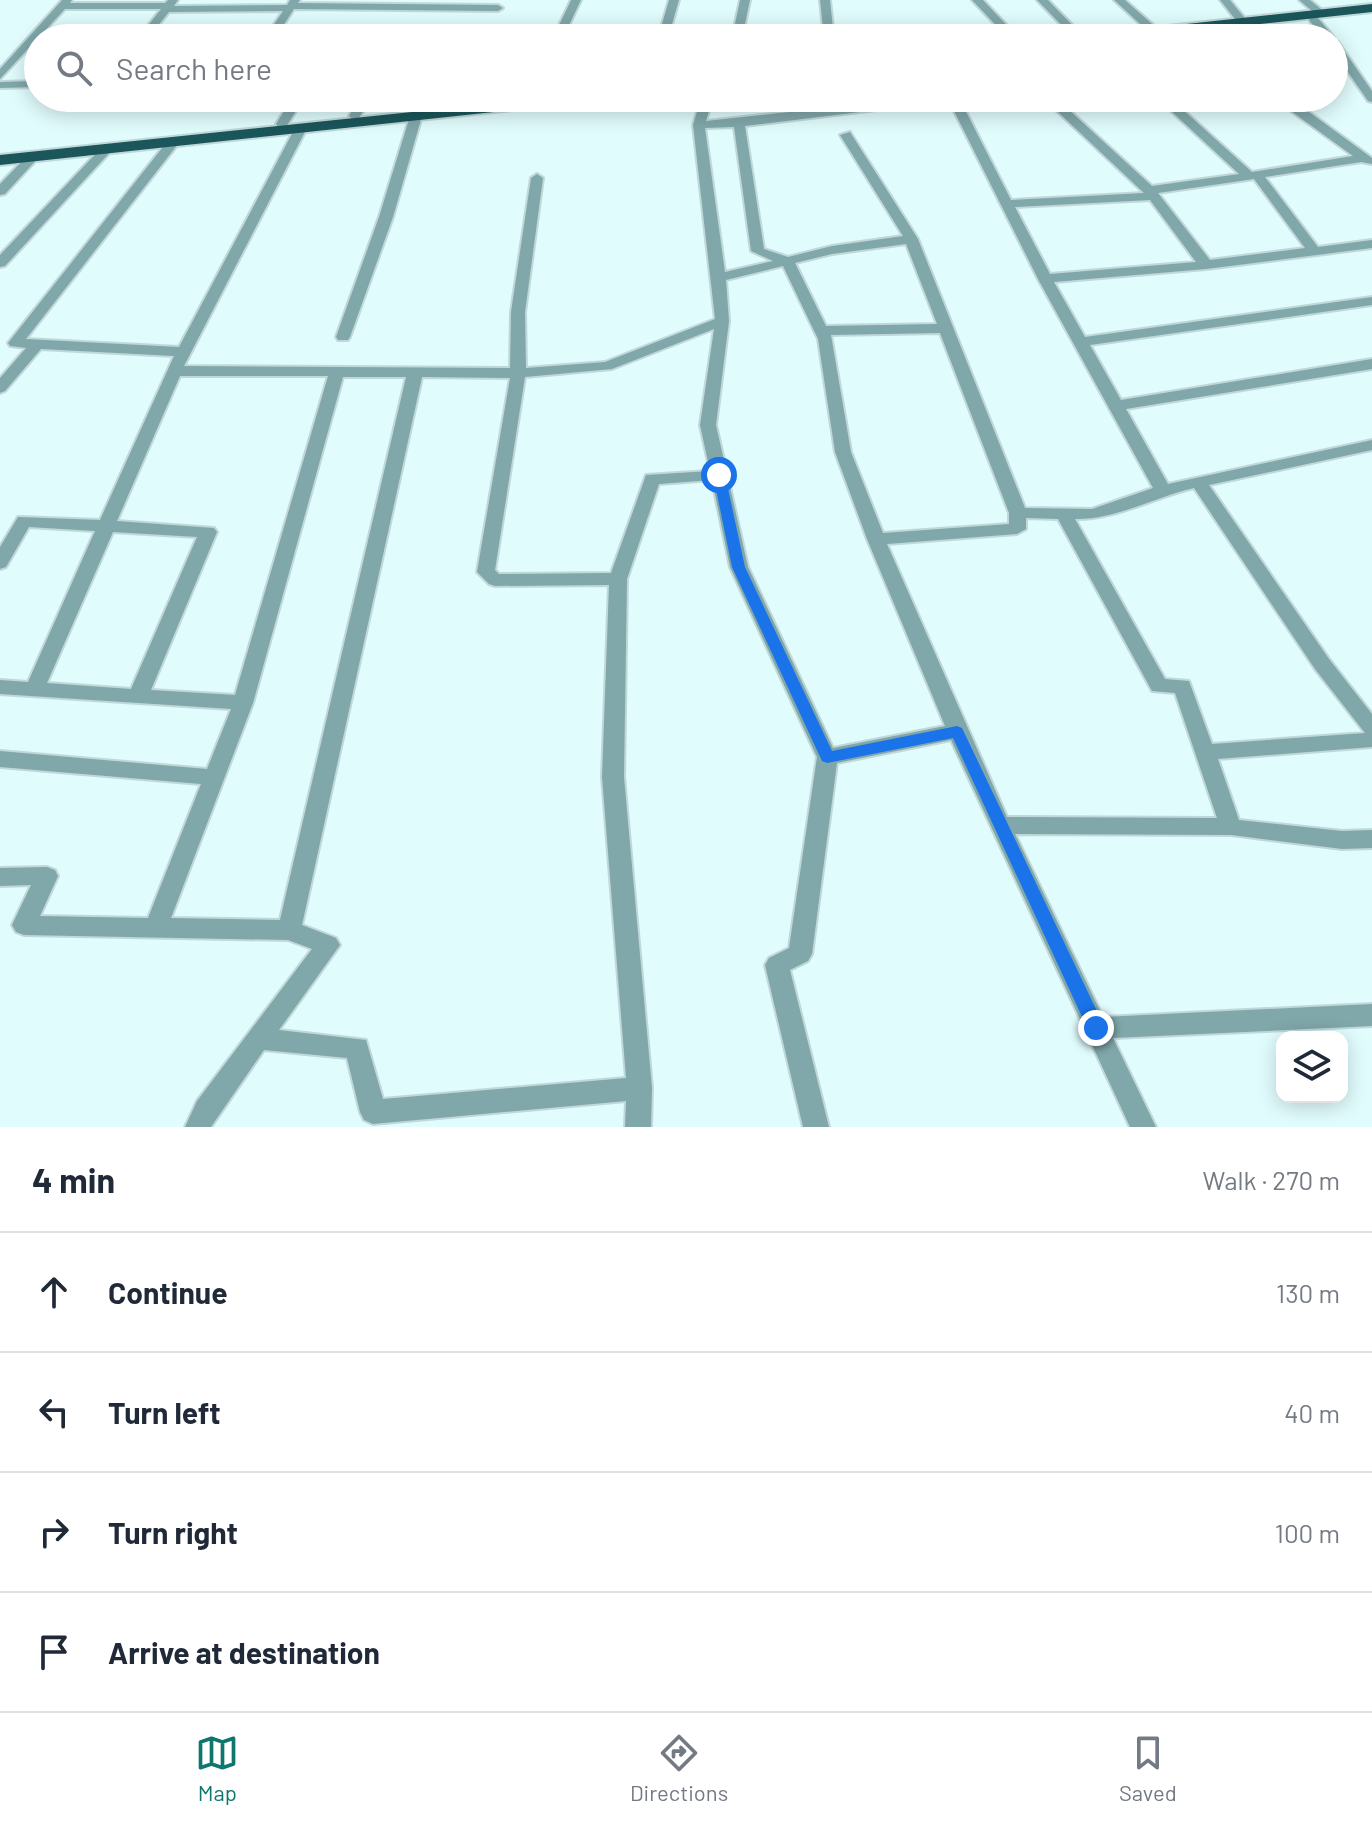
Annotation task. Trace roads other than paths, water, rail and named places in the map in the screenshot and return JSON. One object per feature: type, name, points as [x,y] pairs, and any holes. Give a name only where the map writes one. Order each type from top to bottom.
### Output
[{"type":"highway","points":[[1273,24],[1372,11]]},
{"type":"highway","points":[[0,157],[380,112]]},
{"type":"highway","points":[[0,157],[107,149],[438,112]]},
{"type":"street","points":[[565,24],[576,0]]},
{"type":"street","points":[[667,24],[674,0]]},
{"type":"street","points":[[740,24],[745,0]]},
{"type":"street","points":[[825,0],[828,24]]},
{"type":"street","points":[[977,0],[1000,24]]},
{"type":"street","points":[[1042,0],[1066,24]]},
{"type":"street","points":[[1119,0],[1140,24]]},
{"type":"street","points":[[1225,0],[1238,24]]},
{"type":"street","points":[[1304,0],[1322,24]]},
{"type":"street","points":[[46,24],[64,3],[414,4],[490,21]]},
{"type":"street","points":[[404,24],[414,4]]},
{"type":"street","points":[[154,24],[169,5]]},
{"type":"street","points":[[279,24],[292,5]]},
{"type":"street","points":[[342,24],[352,6]]},
{"type":"street","points":[[0,76],[24,49]]},
{"type":"street","points":[[1348,64],[1372,99]]},
{"type":"street","points":[[0,85],[24,84]]},
{"type":"street","points":[[282,124],[289,112]]},
{"type":"street","points":[[355,116],[357,112]]},
{"type":"street","points":[[703,112],[699,125],[722,321],[708,425],[739,567],[827,757],[800,954],[777,965],[816,1127]]},
{"type":"street","points":[[699,125],[831,112]]},
{"type":"street","points":[[960,112],[1045,279],[1163,490]]},
{"type":"street","points":[[1064,112],[1152,193],[1206,265]]},
{"type":"street","points":[[1179,112],[1253,176],[1314,251]]},
{"type":"street","points":[[1299,112],[1368,161]]},
{"type":"street","points":[[343,337],[386,217],[416,116]]},
{"type":"street","points":[[739,123],[758,251],[787,261],[821,331],[843,452],[876,539],[957,731],[1143,1127]]},
{"type":"street","points":[[35,689],[183,352],[301,128]]},
{"type":"street","points":[[846,135],[911,239],[1018,513],[1017,529],[876,539]]},
{"type":"street","points":[[174,141],[15,343],[183,352]]},
{"type":"street","points":[[0,263],[107,149]]},
{"type":"street","points":[[0,191],[34,156]]},
{"type":"street","points":[[1007,204],[1152,193],[1368,161]]},
{"type":"street","points":[[537,178],[518,312],[518,373],[486,572],[495,580],[618,579]]},
{"type":"street","points":[[719,278],[832,250],[911,239]]},
{"type":"street","points":[[1045,279],[1206,265],[1372,244]]},
{"type":"street","points":[[1081,342],[1372,301]]},
{"type":"street","points":[[174,371],[518,373],[607,366],[722,321]]},
{"type":"street","points":[[821,331],[946,328]]},
{"type":"street","points":[[0,388],[37,344]]},
{"type":"street","points":[[1116,406],[1372,364]]},
{"type":"street","points":[[156,927],[243,703],[337,372]]},
{"type":"street","points":[[289,930],[415,372]]},
{"type":"street","points":[[1018,513],[1093,514],[1163,490],[1372,445]]},
{"type":"street","points":[[638,1127],[639,1088],[613,777],[618,579],[652,479],[719,475]]},
{"type":"street","points":[[1198,482],[1322,664],[1372,728]]},
{"type":"street","points":[[1063,513],[1159,686],[1182,686],[1231,827]]},
{"type":"street","points":[[0,563],[24,521],[208,532],[138,696]]},
{"type":"street","points":[[0,687],[243,703]]},
{"type":"street","points":[[827,757],[957,731]]},
{"type":"street","points":[[1206,752],[1372,740]]},
{"type":"street","points":[[0,759],[214,777]]},
{"type":"street","points":[[1000,825],[1231,827],[1342,840],[1372,839]]},
{"type":"street","points":[[0,877],[47,876],[24,925],[289,930],[328,945],[206,1109],[198,1127]]},
{"type":"street","points":[[1096,1028],[1372,1015]]},
{"type":"street","points":[[259,1039],[357,1048],[373,1112],[639,1088]]}]
